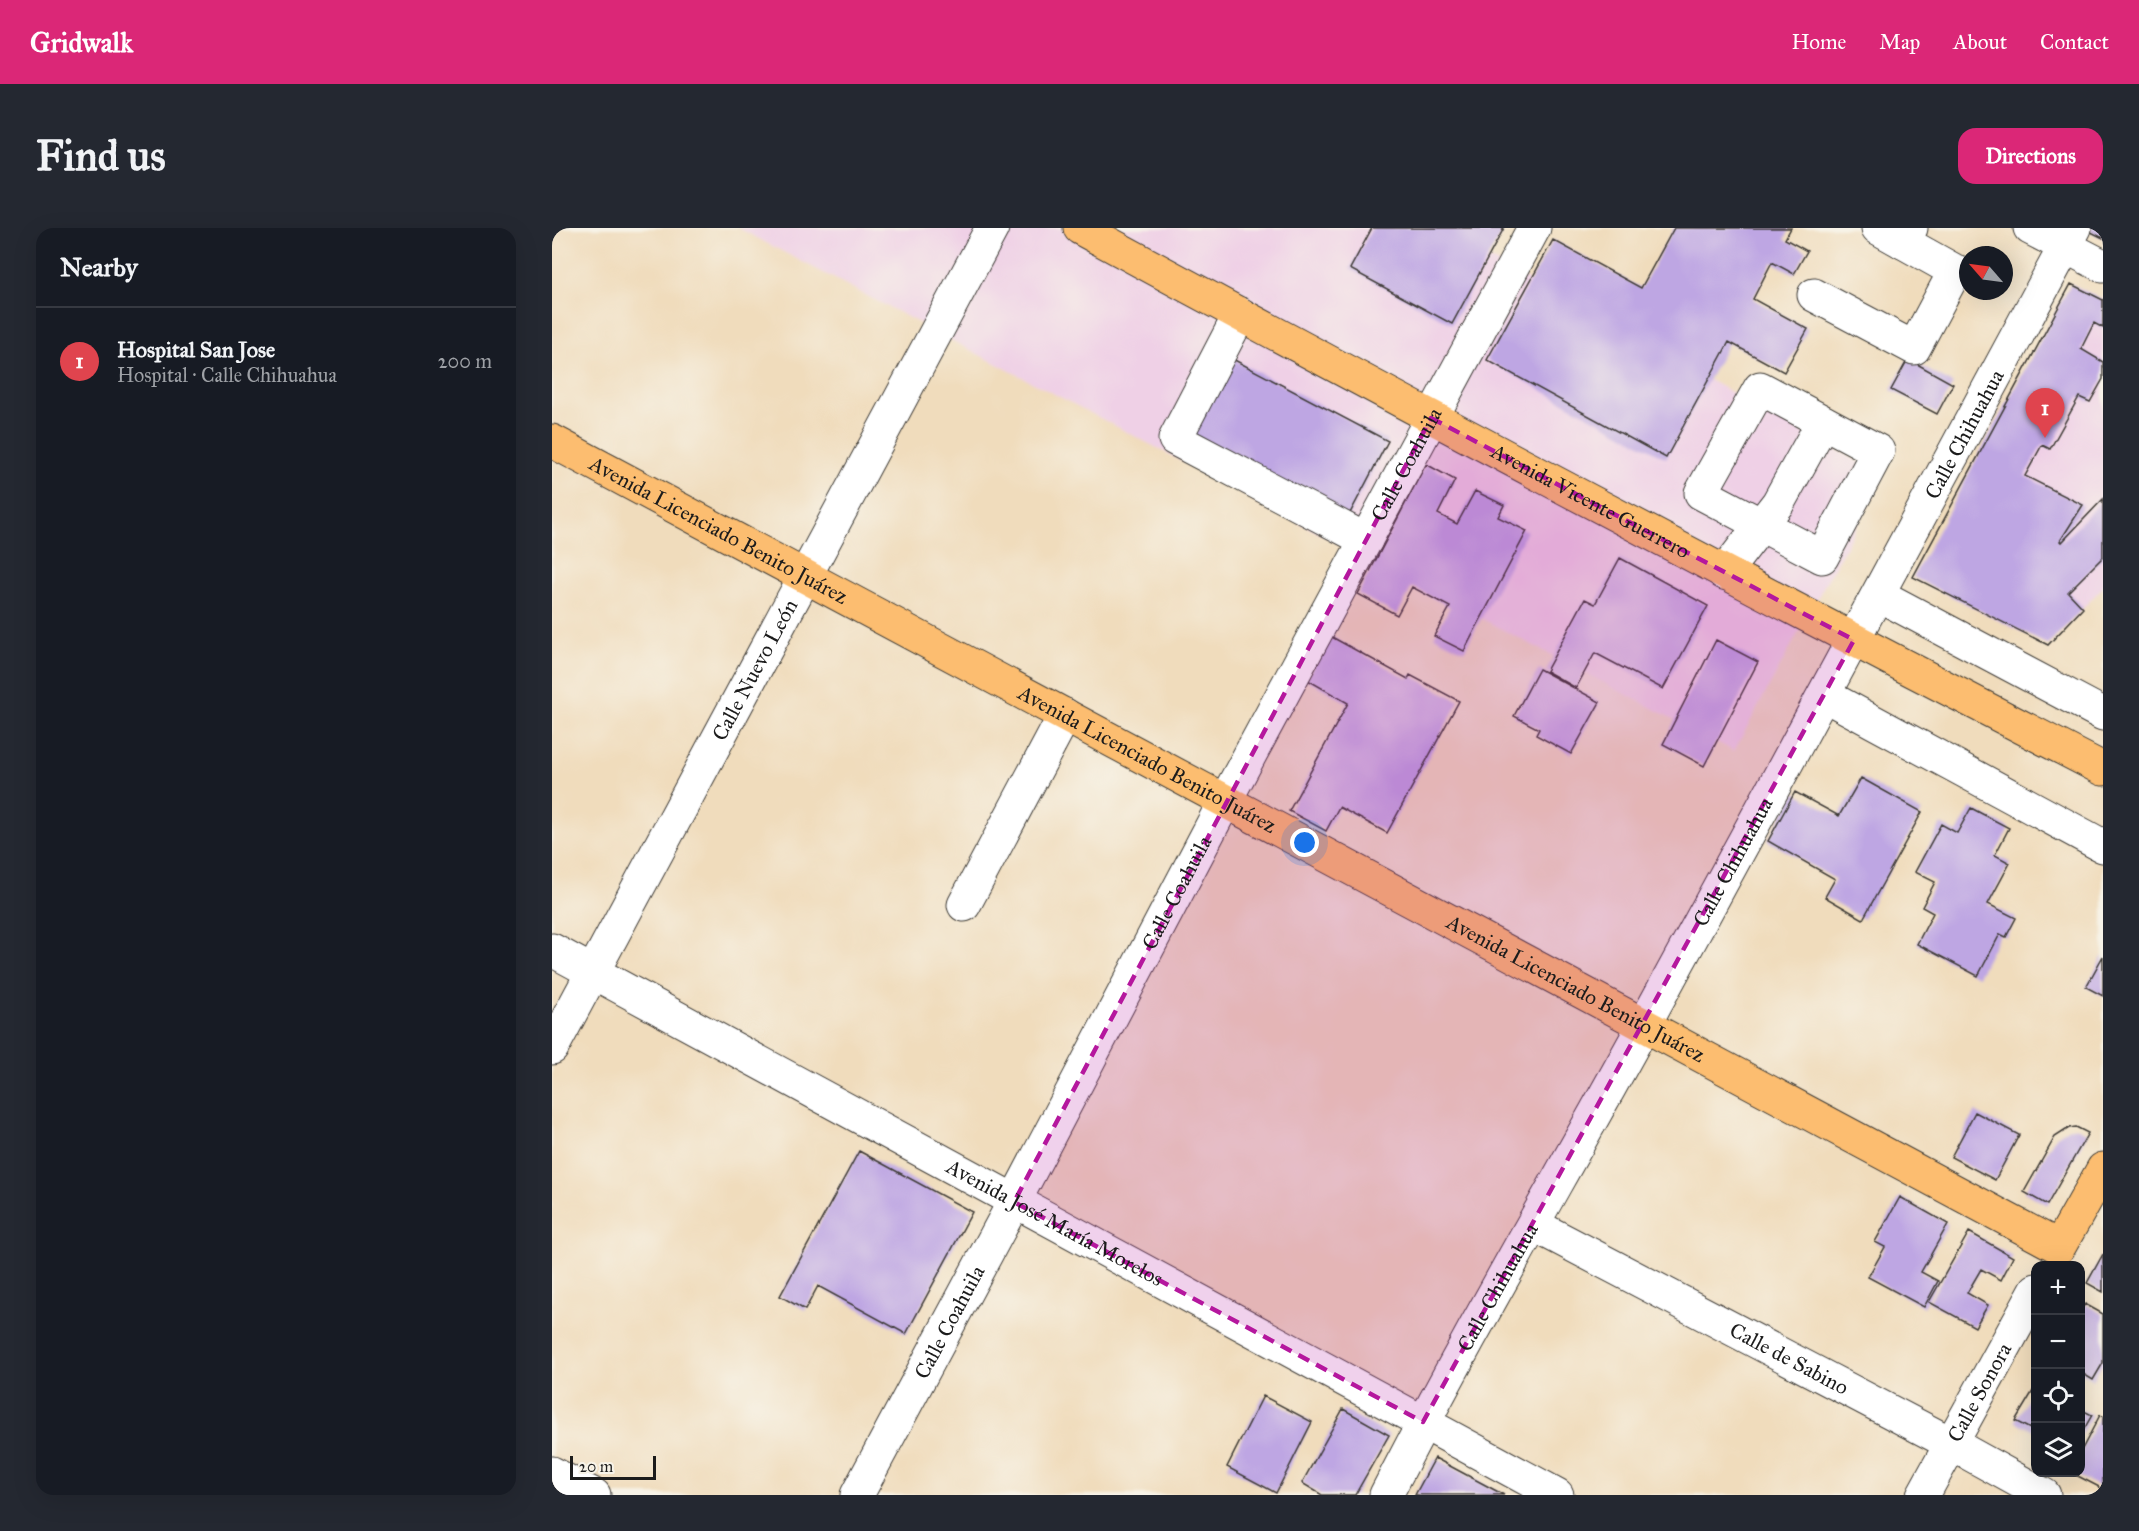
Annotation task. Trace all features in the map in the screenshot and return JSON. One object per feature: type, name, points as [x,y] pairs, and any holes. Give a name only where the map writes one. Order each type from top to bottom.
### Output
[{"type":"main road","name":"Avenida Vicente Guerrero","points":[[1080,228],[1724,573],[2103,769]]},
{"type":"main road","name":"Avenida Licenciado Benito Juárez","points":[[552,441],[1644,1025],[2054,1256]]},
{"type":"main road","points":[[2054,1256],[2098,1190]]},
{"type":"street","name":"Calle Nuevo León","points":[[552,1048],[992,228]]},
{"type":"street","name":"Calle Coahuila","points":[[856,1495],[1014,1202],[1225,801],[1534,228]]},
{"type":"street","points":[[2030,228],[2070,237],[2103,266]]},
{"type":"street","points":[[1814,295],[1914,348],[1955,271],[1898,233]]},
{"type":"street","name":"Calle Chihuahua","points":[[1386,1495],[1423,1422],[1534,1225],[1879,595],[2070,237]]},
{"type":"street","points":[[1240,315],[1174,439],[1366,540]]},
{"type":"street","points":[[1760,388],[1823,422],[1878,451],[1822,556],[1701,493],[1760,388]]},
{"type":"street","points":[[1724,573],[1778,503],[1823,422]]},
{"type":"street","points":[[1879,595],[2103,714]]},
{"type":"street","points":[[1824,696],[2103,846]]},
{"type":"street","points":[[964,905],[1065,715]]},
{"type":"street","name":"Avenida José María Morelos","points":[[552,950],[1557,1495]]},
{"type":"street","name":"Calle de Sabino","points":[[1534,1225],[1950,1443],[2044,1495]]},
{"type":"street","name":"Calle Sonora","points":[[1923,1495],[2031,1299]]},
{"type":"street","points":[[552,1473],[594,1495]]},
{"type":"highlighted area","points":[[1431,418],[1854,640],[1423,1422],[1014,1202]]},
{"type":"shaded area","points":[[738,228],[1433,228],[1884,476],[1734,751]]},
{"type":"shaded area","points":[[2071,284],[2103,300],[2103,587],[2048,645],[1913,577]]},
{"type":"building","points":[[1372,228],[1504,228],[1452,324],[1350,269]]},
{"type":"building","points":[[1674,228],[1791,228],[1785,239],[1807,251],[1794,274],[1772,262],[1753,299],[1808,329],[1784,372],[1729,342],[1666,458],[1487,360],[1553,240],[1641,288]]},
{"type":"building","points":[[2091,228],[2103,228],[2103,238],[2089,231]]},
{"type":"building","points":[[2071,284],[2103,300],[2103,328],[2094,323],[2081,349],[2103,362],[2103,379],[2090,402],[2079,397],[2050,449],[2042,445],[2025,476],[2083,505],[2060,541],[2062,542],[2103,499],[2103,557],[2068,592],[2083,608],[2048,645],[1913,577]]},
{"type":"building","points":[[1225,355],[1388,441],[1348,517],[1184,431]]},
{"type":"building","points":[[1908,359],[1953,384],[1937,414],[1891,390]]},
{"type":"building","points":[[1426,464],[1455,480],[1438,514],[1457,524],[1475,491],[1504,505],[1498,517],[1527,531],[1464,651],[1434,636],[1450,607],[1412,587],[1397,615],[1358,594]]},
{"type":"building","points":[[1620,558],[1708,606],[1663,689],[1595,653],[1576,688],[1546,671],[1585,599],[1595,604]]},
{"type":"building","points":[[1330,636],[1408,679],[1410,675],[1459,701],[1387,833],[1339,807],[1326,831],[1289,811],[1348,703],[1306,679]]},
{"type":"building","points":[[1716,640],[1758,662],[1704,766],[1663,744]]},
{"type":"building","points":[[1539,669],[1600,702],[1571,754],[1536,735],[1539,729],[1514,716]]},
{"type":"building","points":[[1861,778],[1922,812],[1863,919],[1825,897],[1835,879],[1768,841],[1795,792],[1839,816]]},
{"type":"building","points":[[1971,808],[2009,828],[1995,855],[2010,863],[1988,904],[2016,918],[2006,937],[2000,934],[1978,976],[1917,944],[1933,913],[1922,907],[1935,882],[1915,872],[1941,824],[1957,833]]},
{"type":"building","points":[[2103,956],[2103,996],[2086,987]]},
{"type":"building","points":[[1975,1112],[2019,1135],[1995,1180],[1951,1157]]},
{"type":"building","points":[[2076,1127],[2088,1133],[2047,1205],[2024,1192],[2055,1137],[2069,1128]]},
{"type":"building","points":[[859,1151],[972,1212],[906,1334],[818,1286],[805,1310],[780,1296]]},
{"type":"building","points":[[1900,1197],[1948,1224],[1921,1272],[1938,1281],[1924,1307],[1868,1277],[1885,1247],[1875,1242]]},
{"type":"building","points":[[1969,1232],[2013,1257],[2001,1280],[1981,1269],[1967,1293],[1988,1305],[1975,1327],[1929,1302]]},
{"type":"building","points":[[2103,1254],[2103,1292],[2087,1283]]},
{"type":"building","points":[[2085,1304],[2103,1314],[2103,1363],[2093,1380],[2085,1375]]},
{"type":"building","points":[[2031,1394],[2031,1429],[2015,1421]]},
{"type":"building","points":[[1263,1396],[1312,1422],[1276,1493],[1227,1467]]},
{"type":"building","points":[[1343,1409],[1389,1435],[1355,1495],[1322,1495],[1302,1483]]},
{"type":"building","points":[[2085,1412],[2092,1415],[2085,1427]]},
{"type":"building","points":[[2100,1415],[2103,1417],[2103,1489],[2080,1477],[2085,1477],[2085,1444]]},
{"type":"building","points":[[1435,1458],[1504,1495],[1415,1495]]},
{"type":"place","name":"Hospital San Jose","points":[[2045,438]]}]
